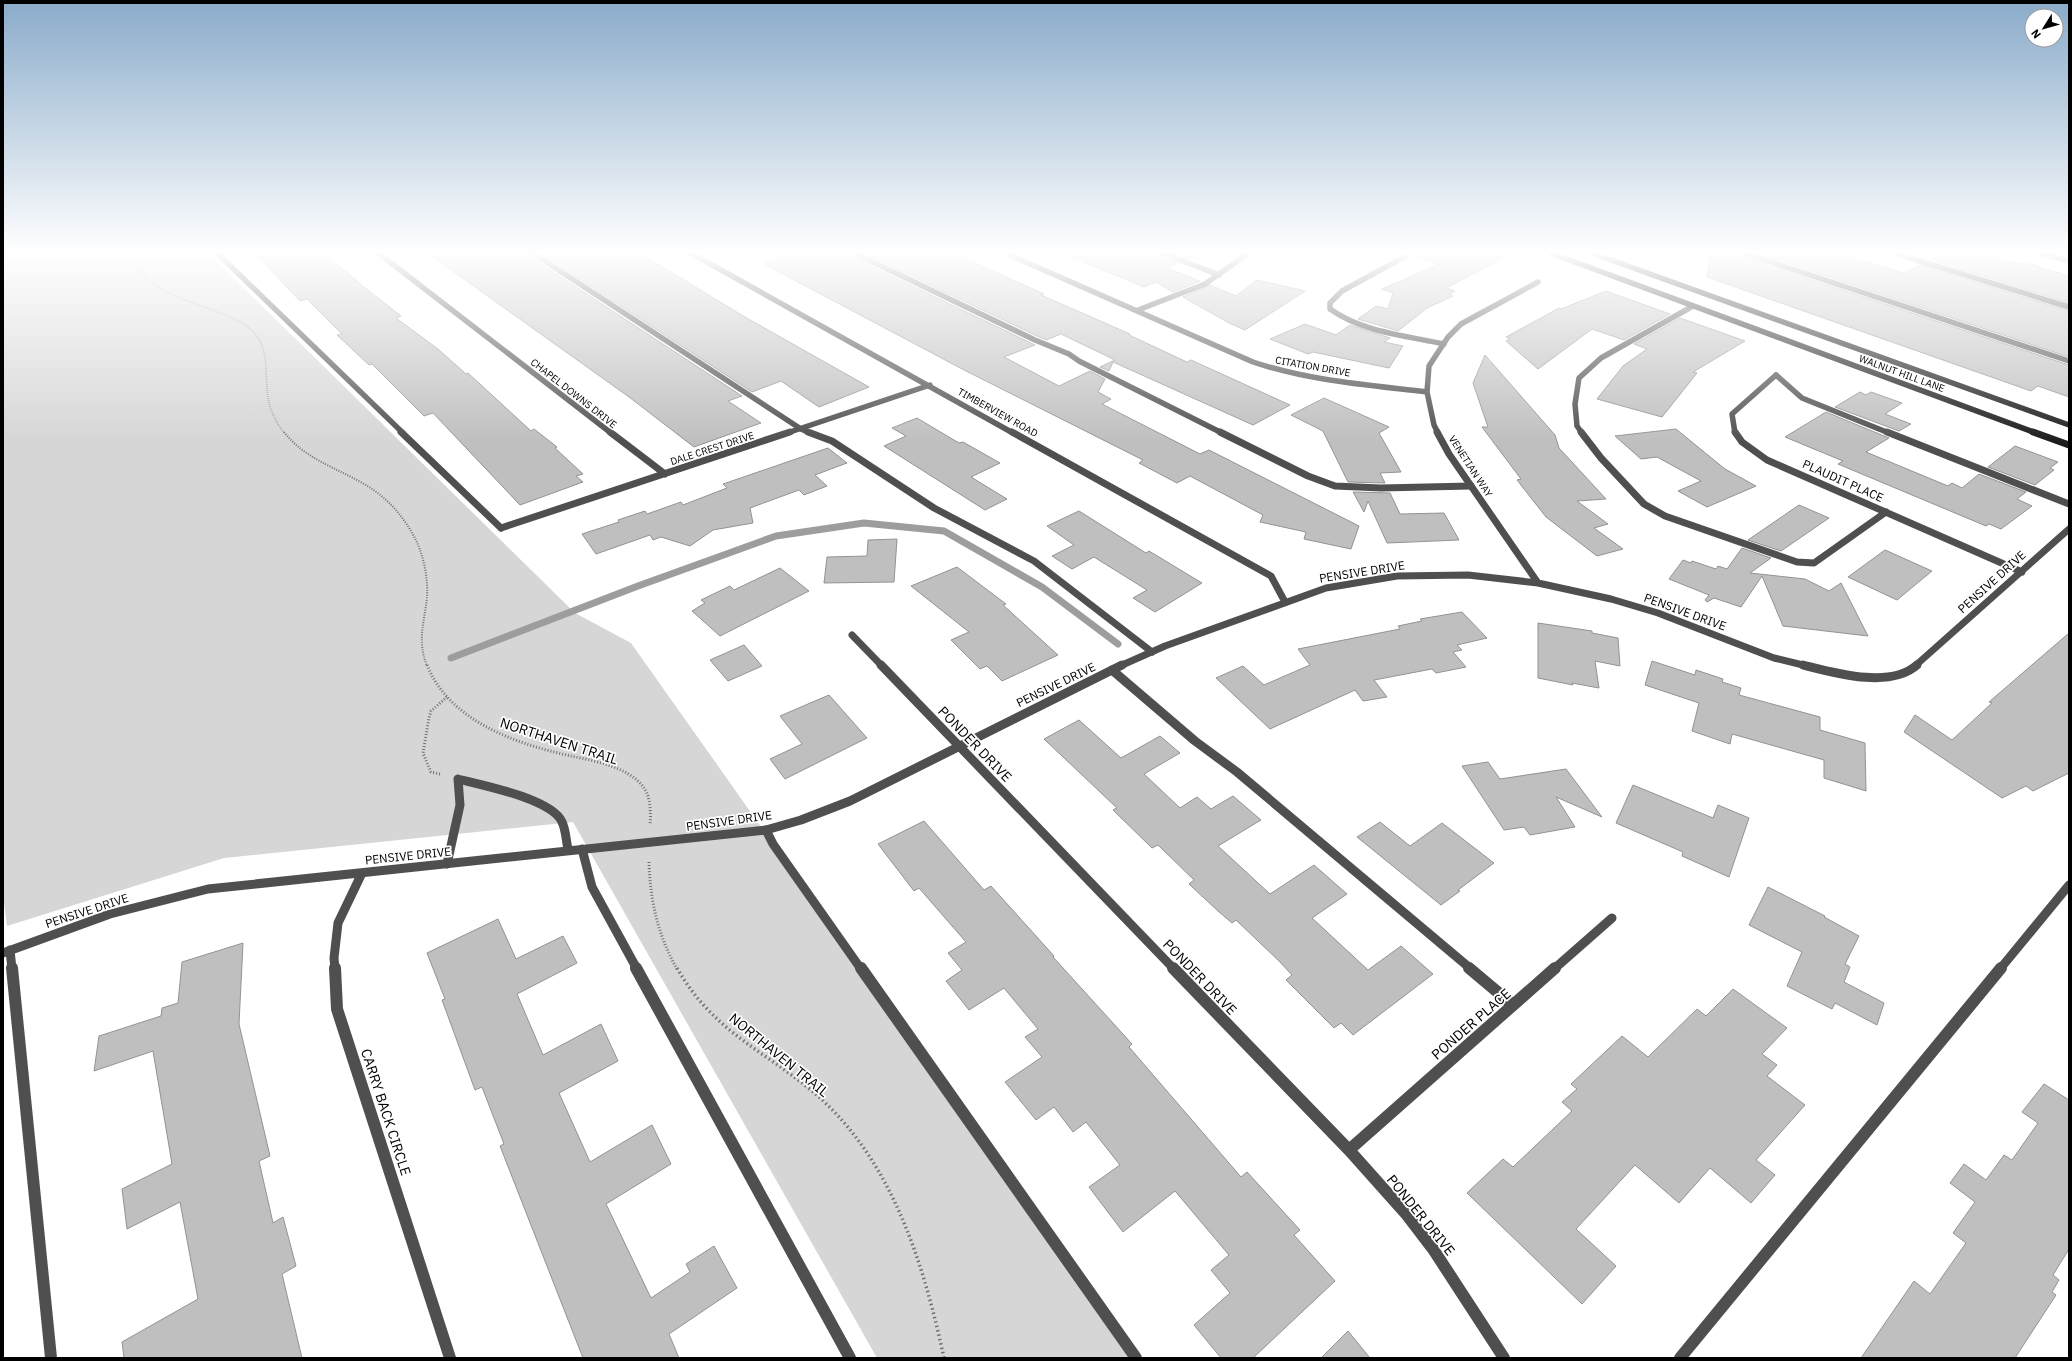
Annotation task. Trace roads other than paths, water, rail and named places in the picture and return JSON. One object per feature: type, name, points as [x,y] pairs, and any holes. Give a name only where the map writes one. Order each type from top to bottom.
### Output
[{"type":"main road","name":"WALNUT HILL LANE","points":[[1719,316],[2069,445]]},
{"type":"main road","name":"WALNUT HILL LANE","points":[[1765,316],[2069,425]]},
{"type":"street","name":"DALE CREST DRIVE","points":[[282,316],[501,528],[930,386]]},
{"type":"street","name":"CHAPEL DOWNS DRIVE","points":[[460,316],[665,474]]},
{"type":"street","points":[[629,316],[706,365],[800,429],[832,441],[934,508],[1034,561],[1152,652]]},
{"type":"street","name":"TIMBERVIEW ROAD","points":[[803,316],[1271,576],[1285,602]]},
{"type":"street","points":[[984,316],[1035,340],[1069,354],[1079,361],[1308,476],[1335,486],[1381,488],[1471,486]]},
{"type":"street","name":"CITATION DRIVE","points":[[1150,316],[1249,361],[1271,369],[1308,377],[1427,392]]},
{"type":"street","points":[[1337,316],[1358,323],[1444,344]]},
{"type":"street","name":"VENETIAN WAY","points":[[1476,316],[1460,324],[1429,366],[1427,392],[1434,425],[1449,454],[1538,583]]},
{"type":"street","points":[[1676,316],[1601,358],[1579,378],[1575,404],[1577,426],[1601,458],[1644,504],[1666,516],[1797,562],[1814,562],[1886,512]]},
{"type":"street","points":[[1932,316],[2069,361]]},
{"type":"street","name":"PLAUDIT PLACE","points":[[2022,572],[1767,460],[1740,442],[1732,427],[1732,414],[1776,375],[1802,398],[2069,504]]},
{"type":"street","name":"PENSIVE DRIVE","points":[[7,951],[110,914],[208,889],[447,864],[568,849],[733,835],[766,830],[801,820],[850,801],[1112,670],[1152,652],[1326,588],[1397,576],[1468,575],[1538,583],[1611,599],[1658,613],[1774,658],[1838,674],[1873,678],[1908,673],[2022,572],[2069,528]]},
{"type":"street","name":"PONDER DRIVE","points":[[852,635],[1349,1150],[1407,1215],[1433,1249],[1504,1358]]},
{"type":"street","points":[[1112,670],[1195,741],[1237,772],[1514,1005]]},
{"type":"street","points":[[447,864],[460,805],[458,778],[509,792],[550,808],[562,822],[568,849]]},
{"type":"street","points":[[766,830],[773,844],[1136,1358]]},
{"type":"street","points":[[582,849],[592,887],[850,1358]]},
{"type":"street","name":"CARRY BACK CIRCLE","points":[[362,873],[338,923],[334,958],[337,1009],[450,1358]]},
{"type":"street","points":[[1680,1358],[2069,885]]},
{"type":"street","name":"PONDER PLACE","points":[[1349,1150],[1612,918]]},
{"type":"street","points":[[7,951],[51,1358]]},
{"type":"waterway","points":[[451,658],[638,586],[776,536],[864,523],[944,531],[1042,587],[1118,644]]}]
